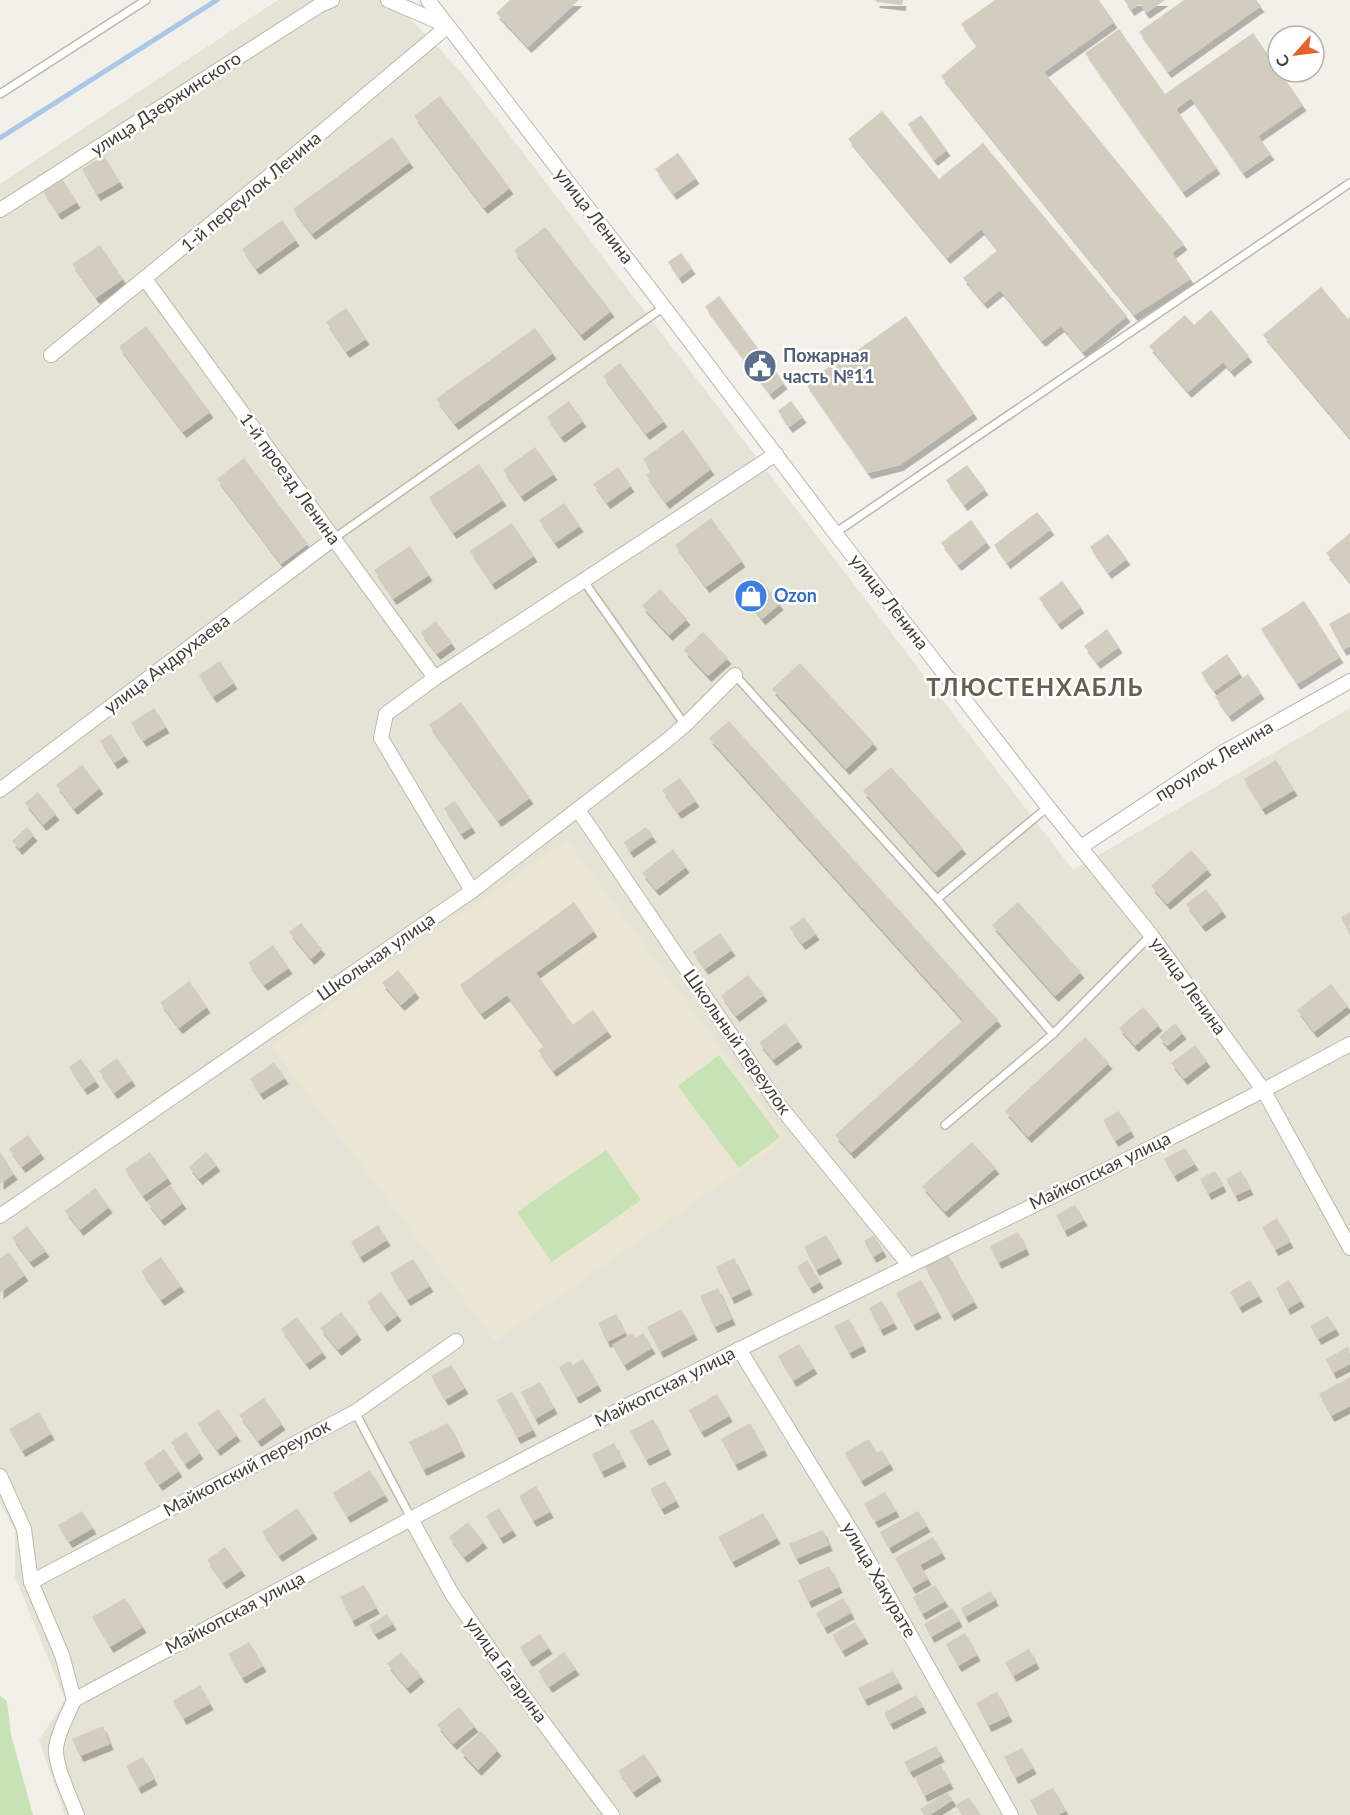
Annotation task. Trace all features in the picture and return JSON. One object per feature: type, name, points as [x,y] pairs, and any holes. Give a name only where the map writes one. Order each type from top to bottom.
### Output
[{"type":"street","name":"улица Дзержинского","points":[[0,210],[320,5],[332,0]]},
{"type":"street","points":[[388,0],[448,26]]},
{"type":"street","name":"улица Ленина","points":[[428,0],[835,533],[1048,807],[1151,935],[1264,1091],[1350,1248]]},
{"type":"street","name":"1-й переулок Ленина","points":[[51,356],[448,26]]},
{"type":"street","name":"1-й проезд Ленина","points":[[145,279],[435,678]]},
{"type":"street","points":[[472,891],[381,738],[386,714],[435,678],[776,454]]},
{"type":"street","name":"улица Андрухаева","points":[[0,790],[333,539]]},
{"type":"street","name":"Школьная улица","points":[[0,1216],[472,891],[685,725],[735,675]]},
{"type":"street","name":"проулок Ленина","points":[[1081,847],[1222,753],[1350,681]]},
{"type":"street","name":"Школьный переулок","points":[[578,810],[778,1104],[909,1265]]},
{"type":"street","name":"Майкопская улица","points":[[74,1700],[411,1519],[739,1349],[1264,1091],[1350,1044]]},
{"type":"street","name":"Майкопский переулок","points":[[31,1582],[355,1412],[456,1341]]},
{"type":"street","name":"улица Хакурате","points":[[739,1349],[858,1542],[1011,1815]]},
{"type":"street","points":[[0,1476],[24,1529],[31,1582],[62,1655],[74,1700],[59,1735],[56,1750],[59,1766],[77,1815]]},
{"type":"street","name":"улица Гагарина","points":[[411,1519],[452,1594],[499,1663],[612,1815]]},
{"type":"lane","points":[[0,94],[146,0]]},
{"type":"lane","points":[[835,533],[1350,183]]},
{"type":"lane","points":[[333,539],[664,307]]},
{"type":"lane","points":[[583,580],[685,725]]},
{"type":"lane","points":[[735,675],[937,899],[1053,1034]]},
{"type":"lane","points":[[937,899],[1048,807]]},
{"type":"lane","points":[[945,1125],[1053,1034],[1151,935]]},
{"type":"lane","points":[[355,1412],[411,1519]]},
{"type":"shaded area","points":[[278,0],[393,0],[461,72],[1073,870],[1350,708],[1350,1815],[65,1815],[39,1740],[65,1700],[15,1577],[15,1530],[0,1503],[0,184]]},
{"type":"shaded area","points":[[567,840],[787,1138],[495,1341],[271,1046]]},
{"type":"green space","points":[[719,1055],[780,1137],[739,1168],[678,1086]]},
{"type":"green space","points":[[606,1150],[641,1200],[552,1262],[517,1212]]},
{"type":"green space","points":[[0,1696],[7,1701],[11,1735],[33,1815],[0,1815]]},
{"type":"building","points":[[510,0],[579,0],[528,47],[496,13]]},
{"type":"building","points":[[876,0],[903,0],[902,5],[876,2]]},
{"type":"building","points":[[995,0],[1099,0],[1114,22],[1044,72],[1184,244],[1172,253],[1191,279],[1134,315],[941,76],[977,46],[961,24]]},
{"type":"building","points":[[1124,0],[1165,0],[1146,13],[1140,4],[1131,10]]},
{"type":"building","points":[[1184,0],[1256,0],[1261,6],[1168,72],[1139,32]]},
{"type":"building","points":[[1119,29],[1165,94],[1253,33],[1266,52],[1266,84],[1288,84],[1303,105],[1258,136],[1271,154],[1243,173],[1191,98],[1176,109],[1217,168],[1183,192],[1085,53]]},
{"type":"building","points":[[440,96],[510,188],[484,208],[414,116]]},
{"type":"building","points":[[882,111],[939,179],[983,143],[1127,316],[1083,352],[1061,326],[1042,341],[1000,290],[984,303],[963,278],[998,250],[981,229],[947,258],[848,139]]},
{"type":"building","points":[[921,115],[947,150],[934,160],[908,124]]},
{"type":"building","points":[[392,137],[410,162],[312,234],[293,209]]},
{"type":"building","points":[[678,153],[696,178],[673,194],[655,169]]},
{"type":"building","points":[[104,156],[120,182],[97,195],[82,169]]},
{"type":"building","points":[[60,176],[77,202],[58,214],[41,188]]},
{"type":"building","points":[[282,220],[296,240],[256,269],[242,249]]},
{"type":"building","points":[[545,227],[611,311],[581,335],[514,251]]},
{"type":"building","points":[[100,245],[123,279],[96,298],[72,264]]},
{"type":"building","points":[[681,253],[692,268],[679,278],[668,262]]},
{"type":"building","points":[[1321,287],[1348,319],[1350,317],[1350,438],[1263,335]]},
{"type":"building","points":[[719,296],[784,383],[770,394],[705,307]]},
{"type":"building","points":[[346,308],[366,339],[346,352],[326,322]]},
{"type":"building","points":[[1211,310],[1249,356],[1231,371],[1223,362],[1188,392],[1149,346],[1185,315],[1194,325]]},
{"type":"building","points":[[906,316],[974,413],[900,465],[868,473],[806,384]]},
{"type":"building","points":[[146,326],[210,412],[183,432],[119,347]]},
{"type":"building","points":[[535,328],[553,353],[455,424],[436,399]]},
{"type":"building","points":[[620,363],[664,421],[646,434],[603,376]]},
{"type":"building","points":[[569,401],[583,421],[561,437],[547,417]]},
{"type":"building","points":[[791,401],[803,417],[789,427],[778,411]]},
{"type":"building","points":[[683,430],[711,469],[666,503],[646,475],[651,471],[643,459]]},
{"type":"building","points":[[535,447],[554,474],[521,496],[503,470]]},
{"type":"building","points":[[244,458],[308,544],[281,564],[217,479]]},
{"type":"building","points":[[479,464],[503,500],[453,533],[429,497]]},
{"type":"building","points":[[967,465],[985,489],[964,505],[946,480]]},
{"type":"building","points":[[618,467],[631,486],[607,503],[593,484]]},
{"type":"building","points":[[564,503],[580,526],[555,543],[539,520]]},
{"type":"building","points":[[1037,512],[1051,529],[1007,563],[994,545]]},
{"type":"building","points":[[711,518],[742,561],[706,587],[675,545]]},
{"type":"building","points":[[971,520],[987,542],[958,565],[941,543]]},
{"type":"building","points":[[512,523],[534,556],[492,584],[470,551]]},
{"type":"building","points":[[1350,533],[1350,582],[1326,553]]},
{"type":"building","points":[[1108,534],[1127,559],[1108,573],[1090,547]]},
{"type":"building","points":[[410,546],[429,575],[393,599],[374,570]]},
{"type":"building","points":[[761,580],[780,604],[762,619],[743,595]]},
{"type":"building","points":[[1062,581],[1081,607],[1058,624],[1039,598]]},
{"type":"building","points":[[660,589],[687,619],[669,635],[642,606]]},
{"type":"building","points":[[1304,601],[1340,657],[1297,684],[1261,629]]},
{"type":"building","points":[[1350,612],[1350,646],[1343,650],[1329,624]]},
{"type":"building","points":[[436,621],[452,643],[437,654],[421,633]]},
{"type":"building","points":[[1107,629],[1119,647],[1097,663],[1084,646]]},
{"type":"building","points":[[703,632],[728,658],[708,676],[684,650]]},
{"type":"building","points":[[1227,654],[1240,673],[1214,691],[1201,673]]},
{"type":"building","points":[[220,661],[234,683],[213,697],[199,675]]},
{"type":"building","points":[[800,663],[874,743],[846,769],[772,689]]},
{"type":"building","points":[[1248,674],[1261,693],[1229,716],[1215,697]]},
{"type":"building","points":[[461,702],[530,798],[498,821],[429,725]]},
{"type":"building","points":[[154,708],[166,727],[143,741],[131,723]]},
{"type":"building","points":[[729,721],[998,1020],[851,1153],[835,1135],[963,1020],[709,738]]},
{"type":"building","points":[[111,734],[125,756],[114,763],[100,741]]},
{"type":"building","points":[[1276,760],[1294,790],[1262,809],[1244,779]]},
{"type":"building","points":[[82,765],[100,788],[74,809],[56,785]]},
{"type":"building","points":[[891,767],[963,848],[935,872],[863,791]]},
{"type":"building","points":[[680,778],[696,801],[678,813],[662,790]]},
{"type":"building","points":[[38,792],[56,814],[43,825],[25,803]]},
{"type":"building","points":[[455,801],[472,827],[461,834],[444,808]]},
{"type":"building","points":[[27,827],[34,835],[19,849],[12,841]]},
{"type":"building","points":[[646,827],[653,836],[630,852],[624,842]]},
{"type":"building","points":[[673,849],[686,867],[656,890],[642,873]]},
{"type":"building","points":[[1191,850],[1208,869],[1167,904],[1151,886]]},
{"type":"building","points":[[1206,889],[1223,911],[1202,926],[1186,904]]},
{"type":"building","points":[[574,902],[594,931],[536,973],[573,1025],[593,1010],[608,1031],[553,1071],[538,1050],[544,1046],[507,995],[481,1014],[460,985]]},
{"type":"building","points":[[1018,902],[1081,972],[1055,996],[992,925]]},
{"type":"building","points":[[1350,912],[1350,935],[1341,917]]},
{"type":"building","points":[[804,917],[816,934],[802,944],[790,928]]},
{"type":"building","points":[[301,923],[322,949],[311,959],[289,932]]},
{"type":"building","points":[[720,933],[732,950],[705,969],[693,952]]},
{"type":"building","points":[[273,945],[289,968],[264,985],[248,963]]},
{"type":"building","points":[[398,970],[416,992],[401,1005],[382,983]]},
{"type":"building","points":[[748,975],[764,995],[736,1016],[721,996]]},
{"type":"building","points":[[189,981],[207,1007],[179,1028],[160,1003]]},
{"type":"building","points":[[1331,984],[1348,1006],[1314,1032],[1297,1010]]},
{"type":"building","points":[[1143,1007],[1159,1025],[1135,1046],[1119,1028]]},
{"type":"building","points":[[785,1023],[799,1041],[773,1060],[759,1043]]},
{"type":"building","points":[[1175,1023],[1183,1033],[1167,1046],[1159,1037]]},
{"type":"building","points":[[1085,1037],[1109,1063],[1028,1137],[1005,1111]]},
{"type":"building","points":[[1195,1045],[1207,1061],[1184,1079],[1171,1063]]},
{"type":"building","points":[[117,1058],[132,1080],[114,1093],[99,1071]]},
{"type":"building","points":[[81,1059],[96,1081],[84,1089],[69,1067]]},
{"type":"building","points":[[274,1062],[285,1078],[260,1094],[250,1079]]},
{"type":"building","points":[[1119,1111],[1131,1131],[1115,1141],[1103,1120]]},
{"type":"building","points":[[28,1135],[41,1153],[22,1167],[9,1149]]},
{"type":"building","points":[[972,1142],[996,1168],[945,1212],[922,1186]]},
{"type":"building","points":[[1185,1148],[1195,1164],[1174,1176],[1164,1159]]},
{"type":"building","points":[[0,1152],[14,1174],[0,1184]]},
{"type":"building","points":[[150,1152],[168,1178],[143,1196],[125,1169]]},
{"type":"building","points":[[206,1152],[217,1165],[199,1179],[189,1167]]},
{"type":"building","points":[[1215,1171],[1223,1186],[1208,1194],[1200,1179]]},
{"type":"building","points":[[1241,1171],[1250,1189],[1235,1196],[1226,1179]]},
{"type":"building","points":[[170,1185],[183,1203],[161,1220],[147,1202]]},
{"type":"building","points":[[95,1188],[109,1207],[80,1230],[65,1211]]},
{"type":"building","points":[[1075,1205],[1084,1220],[1064,1231],[1056,1215]]},
{"type":"building","points":[[1277,1218],[1290,1242],[1275,1250],[1262,1227]]},
{"type":"building","points":[[378,1225],[387,1240],[360,1257],[351,1242]]},
{"type":"building","points":[[27,1226],[46,1251],[30,1262],[12,1238]]},
{"type":"building","points":[[1018,1232],[1026,1249],[998,1263],[990,1246]]},
{"type":"building","points":[[826,1235],[839,1258],[816,1270],[804,1247]]},
{"type":"building","points":[[874,1235],[883,1251],[873,1257],[864,1241]]},
{"type":"building","points":[[9,1252],[25,1275],[0,1293],[0,1258]]},
{"type":"building","points":[[948,1255],[974,1302],[951,1315],[925,1267]]},
{"type":"building","points":[[161,1257],[181,1286],[161,1300],[141,1271]]},
{"type":"building","points":[[734,1258],[749,1289],[731,1298],[716,1267]]},
{"type":"building","points":[[413,1259],[430,1286],[407,1300],[390,1273]]},
{"type":"building","points":[[807,1260],[820,1282],[810,1288],[797,1267]]},
{"type":"building","points":[[921,1280],[938,1312],[913,1325],[896,1293]]},
{"type":"building","points":[[1250,1280],[1259,1296],[1239,1307],[1230,1292]]},
{"type":"building","points":[[1289,1280],[1301,1301],[1287,1309],[1276,1288]]},
{"type":"building","points":[[718,1288],[732,1319],[714,1327],[700,1296]]},
{"type":"building","points":[[381,1292],[398,1315],[384,1326],[367,1302]]},
{"type":"building","points":[[882,1301],[894,1323],[880,1330],[869,1308]]},
{"type":"building","points":[[681,1309],[694,1334],[660,1352],[647,1327]]},
{"type":"building","points":[[341,1312],[358,1334],[338,1350],[320,1328]]},
{"type":"building","points":[[616,1314],[625,1333],[607,1342],[598,1323]]},
{"type":"building","points":[[1328,1316],[1336,1329],[1318,1339],[1310,1326]]},
{"type":"building","points":[[297,1317],[323,1352],[306,1364],[281,1329]]},
{"type":"building","points":[[849,1319],[863,1346],[849,1353],[834,1326]]},
{"type":"building","points":[[632,1333],[635,1338],[643,1333],[652,1348],[624,1365],[612,1345]]},
{"type":"building","points":[[799,1344],[814,1368],[793,1381],[778,1356]]},
{"type":"building","points":[[1349,1346],[1350,1364],[1333,1373],[1326,1359]]},
{"type":"building","points":[[583,1359],[598,1385],[576,1398],[559,1367],[570,1361],[573,1365]]},
{"type":"building","points":[[451,1365],[465,1388],[445,1400],[431,1376]]},
{"type":"building","points":[[1350,1377],[1350,1406],[1331,1416],[1319,1394]]},
{"type":"building","points":[[540,1382],[554,1408],[535,1419],[521,1392]]},
{"type":"building","points":[[512,1392],[533,1430],[517,1438],[497,1400]]},
{"type":"building","points":[[717,1394],[729,1416],[701,1432],[689,1410]]},
{"type":"building","points":[[264,1398],[282,1424],[258,1441],[239,1415]]},
{"type":"building","points":[[218,1409],[237,1435],[217,1450],[198,1424]]},
{"type":"building","points":[[39,1412],[51,1434],[22,1451],[9,1429]]},
{"type":"building","points":[[653,1419],[668,1449],[646,1460],[630,1431]]},
{"type":"building","points":[[448,1423],[462,1451],[423,1470],[409,1442]]},
{"type":"building","points":[[750,1423],[764,1450],[735,1465],[721,1439]]},
{"type":"building","points":[[186,1432],[200,1453],[185,1464],[171,1442]]},
{"type":"building","points":[[869,1439],[877,1453],[882,1450],[890,1464],[861,1481],[845,1453]]},
{"type":"building","points":[[614,1443],[623,1461],[601,1472],[592,1454]]},
{"type":"building","points":[[164,1449],[179,1471],[159,1485],[144,1463]]},
{"type":"building","points":[[370,1470],[385,1495],[347,1517],[333,1493]]},
{"type":"building","points":[[665,1481],[676,1501],[661,1509],[650,1489]]},
{"type":"building","points":[[536,1486],[550,1512],[533,1521],[519,1496]]},
{"type":"building","points":[[885,1492],[896,1511],[875,1522],[864,1504]]},
{"type":"building","points":[[297,1508],[314,1533],[279,1556],[262,1532]]},
{"type":"building","points":[[499,1508],[513,1530],[500,1538],[486,1516]]},
{"type":"building","points":[[82,1511],[93,1528],[69,1542],[58,1525]]},
{"type":"building","points":[[918,1511],[927,1526],[889,1548],[880,1532]]},
{"type":"building","points":[[763,1513],[777,1538],[732,1562],[718,1537]]},
{"type":"building","points":[[468,1522],[484,1542],[464,1557],[449,1537]]},
{"type":"building","points":[[823,1530],[829,1545],[796,1559],[789,1544]]},
{"type":"building","points":[[933,1537],[942,1553],[920,1565],[928,1579],[912,1588],[895,1558]]},
{"type":"building","points":[[225,1547],[242,1570],[223,1583],[207,1560]]},
{"type":"building","points":[[829,1566],[839,1587],[808,1602],[798,1580]]},
{"type":"building","points":[[364,1585],[376,1608],[352,1621],[340,1597]]},
{"type":"building","points":[[935,1585],[945,1601],[922,1614],[913,1597]]},
{"type":"building","points":[[991,1591],[995,1600],[965,1617],[961,1608]]},
{"type":"building","points":[[125,1598],[143,1627],[110,1647],[92,1617]]},
{"type":"building","points":[[843,1598],[851,1613],[824,1628],[816,1613]]},
{"type":"building","points":[[952,1608],[959,1621],[931,1637],[924,1624]]},
{"type":"building","points":[[387,1614],[393,1624],[375,1634],[369,1625]]},
{"type":"building","points":[[855,1622],[865,1638],[842,1651],[832,1635]]},
{"type":"building","points":[[965,1633],[977,1655],[958,1666],[946,1644]]},
{"type":"building","points":[[540,1634],[549,1648],[529,1661],[520,1647]]},
{"type":"building","points":[[249,1642],[263,1666],[242,1678],[228,1654]]},
{"type":"building","points":[[1029,1649],[1036,1663],[1013,1676],[1005,1662]]},
{"type":"building","points":[[401,1652],[421,1676],[407,1688],[387,1664]]},
{"type":"building","points":[[564,1652],[576,1669],[549,1687],[538,1671]]},
{"type":"building","points":[[893,1671],[899,1683],[864,1700],[858,1688]]},
{"type":"building","points":[[200,1685],[210,1704],[183,1719],[173,1701]]},
{"type":"building","points":[[997,1692],[1009,1716],[988,1726],[976,1703]]},
{"type":"building","points":[[916,1695],[923,1707],[890,1724],[884,1713]]},
{"type":"building","points":[[459,1707],[475,1726],[453,1744],[437,1725]]},
{"type":"building","points":[[103,1726],[110,1744],[80,1756],[72,1739]]},
{"type":"building","points":[[481,1731],[498,1750],[478,1770],[460,1751]]},
{"type":"building","points":[[936,1746],[941,1756],[910,1772],[904,1762]]},
{"type":"building","points":[[1022,1748],[1033,1768],[1015,1778],[1004,1757]]},
{"type":"building","points":[[644,1754],[658,1775],[633,1792],[618,1771]]},
{"type":"building","points":[[143,1757],[154,1779],[138,1788],[126,1766]]},
{"type":"building","points":[[941,1765],[950,1783],[924,1796],[915,1777]]},
{"type":"building","points":[[1053,1788],[1066,1811],[1058,1815],[1038,1815],[1030,1800]]},
{"type":"building","points":[[947,1792],[953,1800],[930,1815],[924,1815],[920,1809]]},
{"type":"building","points":[[969,1797],[980,1814],[962,1815],[956,1805]]},
{"type":"waterway","points":[[0,138],[217,0]]},
{"type":"place","name":"Пожарная часть №11","points":[[760,366]]},
{"type":"place","name":"Ozon","points":[[751,596]]},
{"type":"district","name":"ТЛЮСТЕНХАБЛЬ","points":[[1035,688]]}]
